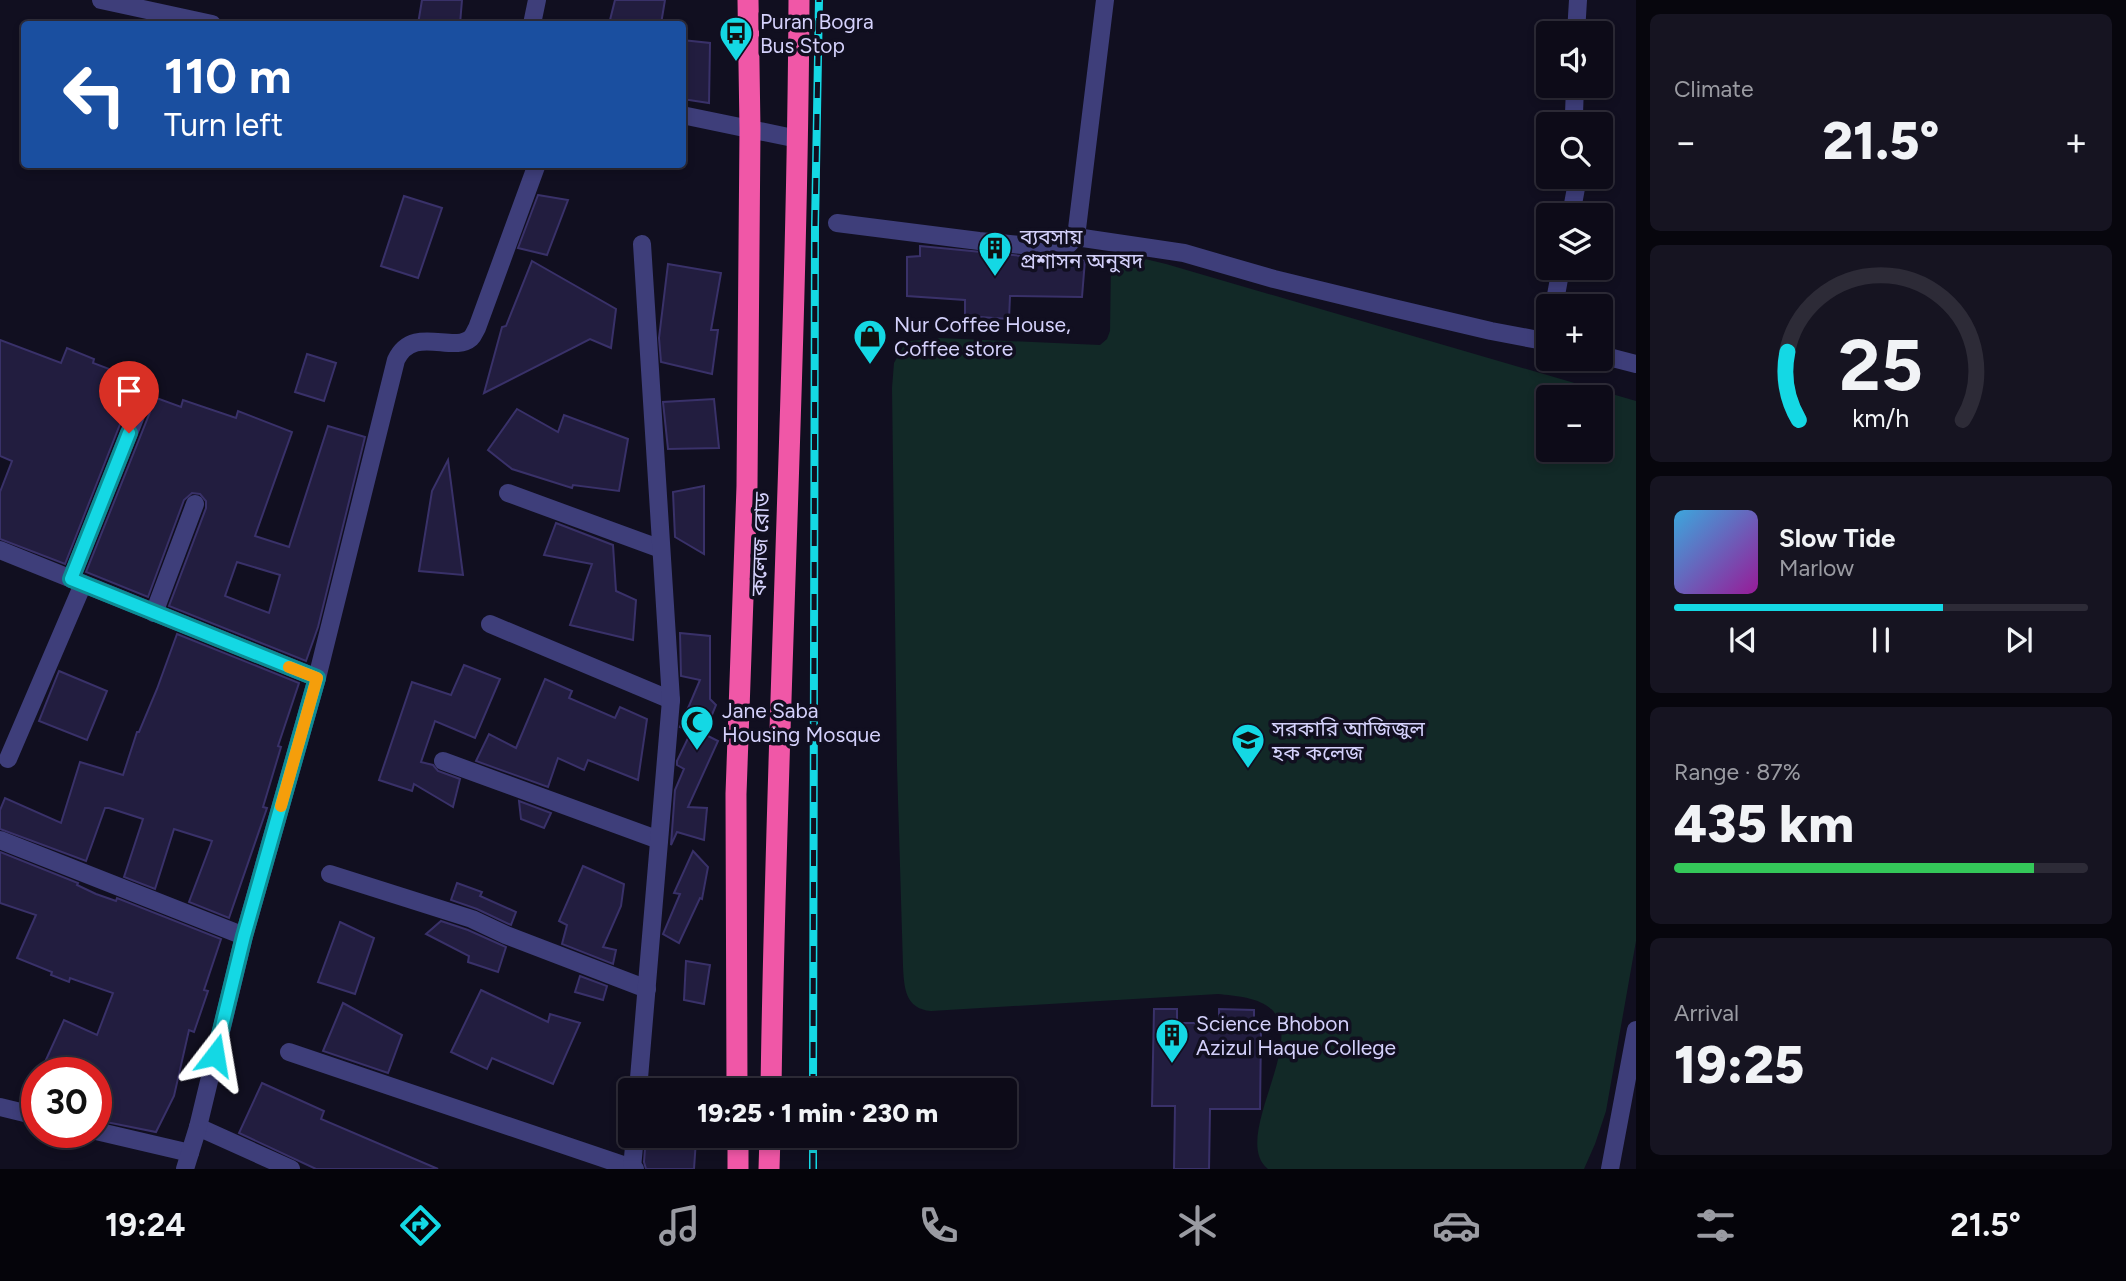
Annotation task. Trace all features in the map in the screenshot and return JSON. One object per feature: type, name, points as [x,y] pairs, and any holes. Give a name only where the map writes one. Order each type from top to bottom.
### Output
[{"type":"highway","name":"কলেজ রোড","points":[[737,1078],[736,794],[747,486],[750,129],[748,0]]},
{"type":"highway","name":"কলেজ রোড","points":[[771,1078],[774,877],[798,139],[799,0]]},
{"type":"highway","points":[[738,1148],[738,1169]]},
{"type":"highway","points":[[769,1169],[770,1148]]},
{"type":"street","points":[[101,0],[198,21]]},
{"type":"street","points":[[533,21],[537,0]]},
{"type":"street","points":[[837,223],[979,242],[1064,249],[1076,237],[1105,0]]},
{"type":"street","points":[[1577,21],[1578,0]]},
{"type":"street","points":[[686,116],[798,139]]},
{"type":"street","points":[[112,1135],[188,1161],[244,936],[317,678],[396,360],[401,351],[412,343],[462,341],[471,338],[536,168]]},
{"type":"street","points":[[1076,237],[1184,253],[1491,331],[1536,337]]},
{"type":"street","points":[[639,1078],[671,700],[642,244]]},
{"type":"street","points":[[1613,358],[1636,364]]},
{"type":"street","points":[[8,759],[77,582],[139,408]]},
{"type":"street","points":[[508,493],[661,549]]},
{"type":"street","points":[[154,613],[195,504]]},
{"type":"street","points":[[0,550],[317,678]]},
{"type":"street","points":[[490,624],[671,700]]},
{"type":"street","points":[[443,761],[659,840]]},
{"type":"street","points":[[0,840],[244,936]]},
{"type":"street","points":[[330,874],[472,919],[506,935],[647,989]]},
{"type":"street","points":[[1609,1169],[1636,1030]]},
{"type":"street","points":[[289,1052],[633,1168],[634,1148]]},
{"type":"street","points":[[0,1107],[21,1112]]},
{"type":"street","points":[[198,1127],[291,1169]]},
{"type":"green space","name":"সরকারি আজিজুল হক কলেজ","points":[[1118,256],[1141,258],[1581,385],[1536,385],[1536,462],[1613,462],[1613,394],[1636,401],[1636,941],[1606,1111],[1584,1169],[1268,1169],[1259,1155],[1258,1137],[1281,1047],[1281,1027],[1269,1007],[1248,998],[1218,994],[931,1011],[916,1006],[908,996],[903,966],[897,766],[892,388],[894,363],[904,345],[910,341],[939,338],[1100,345],[1107,339],[1110,331],[1111,262]]},
{"type":"building","points":[[422,0],[462,0],[460,21],[418,21]]},
{"type":"building","points":[[615,0],[665,0],[662,21],[610,21]]},
{"type":"building","points":[[686,40],[710,43],[709,103],[686,100]]},
{"type":"building","points":[[538,195],[568,200],[547,255],[518,248]]},
{"type":"building","points":[[404,196],[442,208],[418,278],[381,266]]},
{"type":"building","name":"ব্যবসায় প্রশাসন অনুষদ","points":[[920,246],[1085,260],[1082,297],[1010,296],[1009,319],[965,316],[965,300],[907,296],[907,257],[920,256]]},
{"type":"building","points":[[532,261],[616,309],[611,348],[590,339],[484,393],[502,327],[506,326]]},
{"type":"building","points":[[668,264],[721,273],[711,330],[718,330],[712,374],[661,362],[659,338]]},
{"type":"building","points":[[0,340],[61,363],[67,348],[94,359],[93,363],[141,381],[137,391],[181,407],[183,400],[236,418],[238,411],[292,432],[255,536],[289,547],[328,426],[365,437],[318,627],[306,661],[169,606],[206,508],[206,501],[200,494],[192,493],[184,500],[148,597],[86,572],[150,412],[150,406],[144,398],[137,397],[128,404],[65,564],[0,539],[0,492],[12,461],[0,456]],"holes":[[[237,562],[280,575],[269,613],[225,596]]]},
{"type":"building","points":[[307,354],[336,363],[324,401],[295,392]]},
{"type":"building","points":[[714,399],[719,448],[668,449],[663,402]]},
{"type":"building","points":[[517,409],[558,432],[564,415],[628,439],[619,491],[573,485],[572,488],[512,469],[488,450]]},
{"type":"building","points":[[448,460],[463,575],[419,571],[432,491]]},
{"type":"building","points":[[704,486],[704,554],[675,537],[673,492]]},
{"type":"building","points":[[556,523],[613,545],[616,591],[636,600],[633,640],[570,625],[592,564],[544,555]]},
{"type":"building","points":[[680,633],[710,636],[710,699],[716,705],[704,734],[718,741],[688,807],[707,808],[704,840],[677,832],[671,845],[675,790],[684,769],[677,765],[677,761],[691,732],[680,727],[700,680],[681,676]]},
{"type":"building","points":[[177,634],[299,683],[278,746],[281,747],[263,807],[267,808],[229,918],[189,902],[212,841],[174,829],[155,889],[124,877],[143,819],[105,808],[86,861],[0,829],[0,810],[5,798],[61,823],[80,762],[123,775],[137,732],[157,689]]},
{"type":"building","points":[[464,665],[500,679],[475,738],[435,721],[421,762],[460,779],[453,807],[414,784],[412,791],[379,780],[412,682],[451,695]]},
{"type":"building","points":[[59,671],[107,691],[87,740],[39,721]]},
{"type":"building","points":[[545,679],[572,691],[569,698],[615,718],[620,707],[647,719],[638,780],[588,760],[584,770],[558,758],[548,787],[476,761],[489,734],[516,748]]},
{"type":"building","points":[[519,801],[551,813],[544,828],[521,819]]},
{"type":"building","points":[[693,851],[708,867],[702,899],[700,898],[679,943],[663,934],[680,894],[674,893]]},
{"type":"building","points":[[0,852],[78,883],[77,885],[96,894],[116,901],[117,898],[221,939],[204,990],[208,991],[194,1032],[189,1030],[174,1096],[156,1132],[112,1123],[112,1057],[47,1057],[64,1020],[97,1035],[113,993],[70,978],[69,982],[17,958],[36,915],[0,903]]},
{"type":"building","points":[[583,866],[624,884],[621,906],[603,947],[616,950],[613,964],[562,944],[567,925],[559,921]]},
{"type":"building","points":[[457,883],[482,892],[480,896],[516,912],[511,925],[451,900]]},
{"type":"building","points":[[441,921],[506,947],[498,972],[468,962],[469,956],[426,934]]},
{"type":"building","points":[[340,922],[374,938],[355,994],[318,982]]},
{"type":"building","points":[[686,961],[710,965],[704,1004],[684,1000]]},
{"type":"building","points":[[580,976],[607,986],[603,1000],[575,992]]},
{"type":"building","points":[[481,990],[548,1022],[550,1014],[580,1023],[553,1084],[492,1058],[487,1069],[451,1052]]},
{"type":"building","points":[[343,1003],[402,1035],[388,1073],[323,1051]]},
{"type":"building","name":"Science Bhobon Azizul Haque College","points":[[1154,1009],[1177,1009],[1177,1023],[1219,1023],[1219,1009],[1254,1010],[1254,1030],[1261,1030],[1260,1109],[1210,1109],[1209,1169],[1174,1169],[1175,1106],[1152,1106]]},
{"type":"building","points":[[262,1083],[324,1111],[321,1119],[438,1169],[316,1169],[239,1133]]},
{"type":"building","points":[[645,1148],[695,1148],[694,1169],[646,1169]]},
{"type":"railway","points":[[813,1078],[815,226],[819,0]]},
{"type":"railway","points":[[813,1148],[813,1169]]},
{"type":"slow traffic","points":[[281,806],[317,678],[289,667]]},
{"type":"place","name":"Puran Bogra Bus Stop","points":[[736,63]]},
{"type":"place","name":"ব্যবসায় প্রশাসন অনুষদ","points":[[995,278]]},
{"type":"place","name":"Nur Coffee House, Coffee store","points":[[870,366]]},
{"type":"place","name":"Jane Saba Housing Mosque","points":[[697,752]]},
{"type":"place","name":"সরকারি আজিজুল হক কলেজ","points":[[1248,770]]},
{"type":"place","name":"Science Bhobon Azizul Haque College","points":[[1172,1065]]},
{"type":"route","points":[[129,433],[71,579],[317,678],[244,936],[215,1055]]}]
